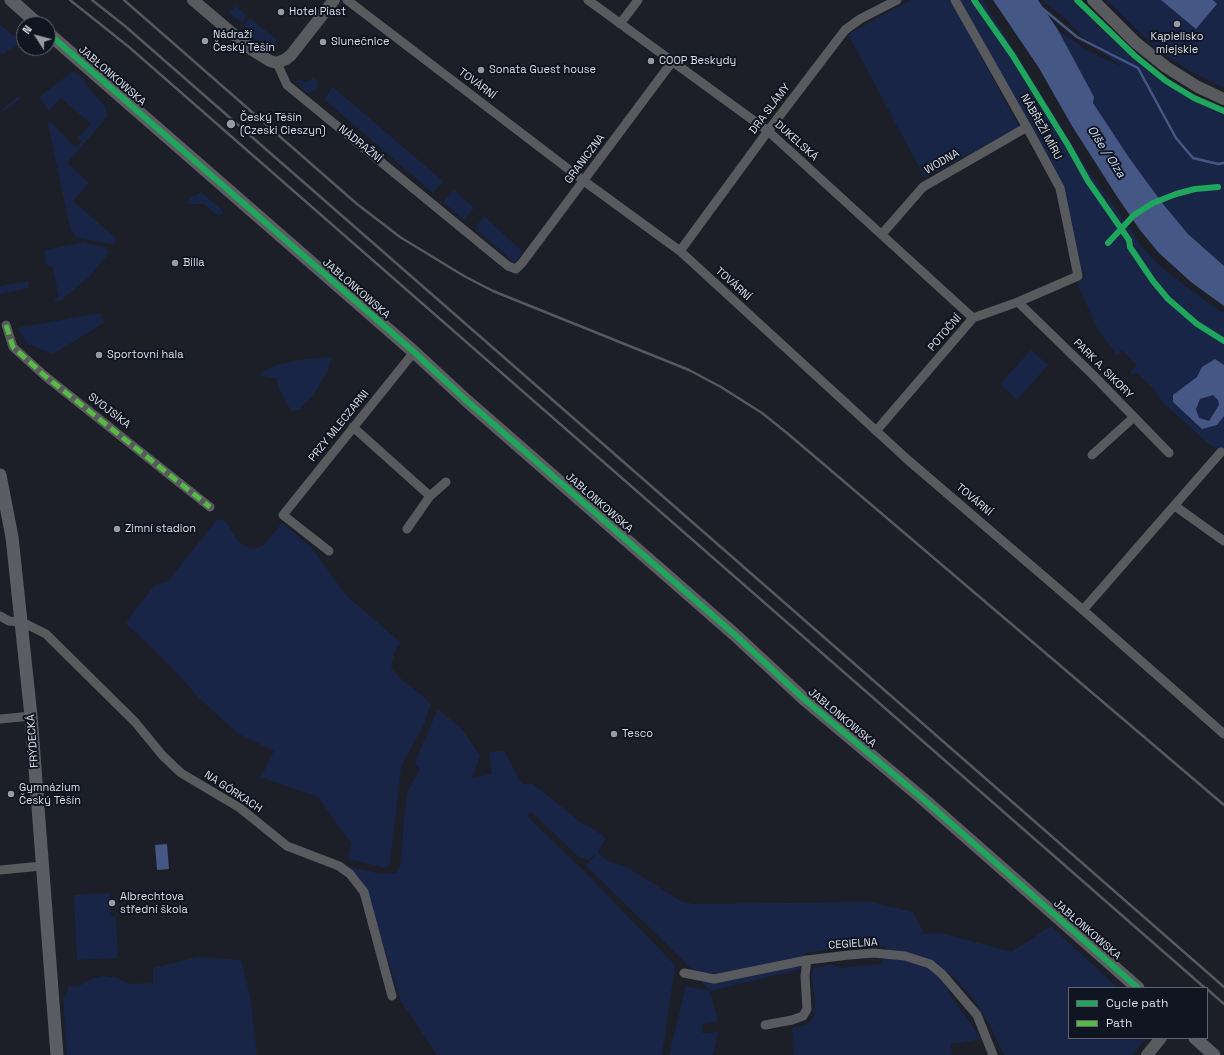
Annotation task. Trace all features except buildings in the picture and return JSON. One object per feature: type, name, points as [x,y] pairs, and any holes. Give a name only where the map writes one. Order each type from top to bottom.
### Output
[{"type":"main road","points":[[11,0],[29,16]]},
{"type":"main road","name":"JABŁONKOWSKA","points":[[56,40],[414,352],[467,401],[734,634],[804,699],[922,798],[1137,987]]},
{"type":"main road","name":"FRÝDECKÁ","points":[[0,475],[12,537],[22,622],[31,716],[36,867],[57,1055]]},
{"type":"main road","points":[[1196,1039],[1214,1055]]},
{"type":"street","points":[[193,0],[252,50],[270,61],[277,63],[286,59],[299,47],[334,0]]},
{"type":"street","name":"TOVÁRNÍ","points":[[347,0],[584,181],[680,251],[908,460],[1083,610],[1224,734]]},
{"type":"street","name":"DUKELSKÁ","points":[[588,0],[768,131],[973,318]]},
{"type":"street","points":[[620,24],[638,0]]},
{"type":"street","name":"DRA SLÁMY","points":[[680,251],[768,131],[845,30],[897,0]]},
{"type":"street","name":"NÁBŘEŽÍ MÍRU","points":[[955,0],[1027,126],[1060,188],[1078,276]]},
{"type":"street","points":[[1093,0],[1135,42],[1166,66],[1198,87],[1224,99]]},
{"type":"street","name":"GRANICZNA","points":[[516,269],[584,181],[672,62]]},
{"type":"street","name":"NÁDRAŽNÍ","points":[[277,63],[287,85],[508,266],[516,269]]},
{"type":"street","name":"WODNA","points":[[882,234],[923,187],[1027,126]]},
{"type":"street","name":"POTOČNÍ","points":[[876,431],[973,318],[1018,302],[1078,276]]},
{"type":"street","name":"PARK A. SIKORY","points":[[1018,302],[1169,453]]},
{"type":"street","name":"SVOJSÍKA","points":[[6,325],[13,347],[45,376],[210,507]]},
{"type":"street","name":"PRZY MLECZARNI","points":[[329,551],[283,515],[414,352]]},
{"type":"street","points":[[1092,455],[1134,417]]},
{"type":"street","points":[[353,427],[430,496]]},
{"type":"street","points":[[1083,610],[1221,452]]},
{"type":"street","points":[[407,529],[430,496],[446,482]]},
{"type":"street","points":[[1175,506],[1224,541]]},
{"type":"street","name":"NA GÓRKACH","points":[[0,616],[9,621],[22,622],[46,634],[135,722],[163,756],[181,773],[240,808],[287,846],[339,866],[350,874],[364,892],[392,996]]},
{"type":"street","points":[[0,720],[31,716]]},
{"type":"street","points":[[0,870],[36,867]]},
{"type":"street","name":"CEGIELNA","points":[[684,973],[714,979],[807,960],[874,953],[905,956],[930,964],[942,974],[977,1015],[992,1055]]},
{"type":"street","points":[[765,1025],[804,1016],[806,1009],[804,976],[807,960]]},
{"type":"street","points":[[1147,1055],[1160,1039]]},
{"type":"shaded area","points":[[911,0],[951,0],[1019,127],[925,178],[848,34]]},
{"type":"shaded area","points":[[959,0],[983,0],[1086,167],[1140,245],[1161,267],[1224,313],[1224,454],[1209,444],[1162,402],[1155,390],[1136,372],[1133,375],[1130,373],[1137,365],[1122,350],[1117,355],[1098,330],[1077,283],[1085,276],[1078,263],[1064,188]]},
{"type":"shaded area","points":[[1042,0],[1072,0],[1130,56],[1164,82],[1193,100],[1224,114],[1224,266],[1188,234],[1163,204],[1130,159],[1093,103],[1093,97],[1058,30],[1085,49],[1122,67],[1081,35],[1065,18]]},
{"type":"shaded area","name":"Kąpielisko miejskie","points":[[1106,0],[1224,0],[1224,88],[1190,71],[1155,47]]},
{"type":"shaded area","points":[[235,6],[247,15],[242,23],[229,13]]},
{"type":"shaded area","points":[[250,18],[278,41],[274,47],[265,48],[249,34],[251,31],[244,26]]},
{"type":"shaded area","points":[[0,25],[16,37],[16,46],[2,55],[0,51]]},
{"type":"shaded area","points":[[72,72],[84,79],[86,85],[105,106],[107,116],[67,163],[89,183],[73,201],[116,238],[115,244],[79,238],[74,235],[70,228],[48,123],[50,122],[75,147],[82,142],[78,138],[91,124],[61,98],[49,111],[39,97]]},
{"type":"shaded area","points":[[313,77],[318,84],[317,89],[312,92],[306,92],[295,81],[310,81]]},
{"type":"shaded area","points":[[333,87],[443,181],[433,193],[324,99]]},
{"type":"shaded area","points":[[20,97],[20,99],[2,112],[2,110]]},
{"type":"shaded area","points":[[454,190],[474,208],[464,220],[443,202]]},
{"type":"shaded area","points":[[201,192],[222,210],[223,214],[218,216],[204,204],[186,203],[193,195],[196,196]]},
{"type":"shaded area","points":[[484,216],[523,252],[515,263],[475,228]]},
{"type":"shaded area","points":[[84,242],[107,249],[108,254],[89,277],[61,300],[56,302],[54,300],[59,297],[52,266],[46,264],[44,253],[46,250]]},
{"type":"shaded area","points":[[28,281],[29,288],[0,294],[0,286]]},
{"type":"shaded area","points":[[101,313],[104,323],[53,354],[28,344],[17,328]]},
{"type":"shaded area","points":[[1031,350],[1048,365],[1017,400],[1000,384]]},
{"type":"shaded area","points":[[332,357],[327,373],[313,395],[300,409],[291,411],[279,388],[276,378],[259,375],[273,366],[299,360]]},
{"type":"shaded area","points":[[222,519],[227,523],[239,542],[250,548],[258,548],[265,544],[282,523],[311,547],[346,595],[400,642],[394,653],[391,668],[400,678],[431,703],[424,725],[401,768],[390,865],[386,868],[348,859],[351,843],[318,797],[261,777],[274,751],[237,733],[199,698],[179,675],[126,624],[155,585],[168,581],[216,521]]},
{"type":"shaded area","points":[[438,709],[463,730],[480,756],[472,778],[492,774],[489,752],[504,751],[522,784],[533,784],[584,825],[589,826],[606,838],[598,852],[606,860],[628,868],[681,901],[693,904],[870,902],[913,912],[924,934],[941,933],[1012,952],[1051,926],[1117,987],[1068,987],[1068,1039],[1145,1039],[1132,1055],[1005,1055],[990,1025],[971,996],[955,978],[935,962],[952,998],[982,1039],[951,1044],[952,1055],[794,1055],[792,1028],[807,1025],[814,1016],[815,1003],[812,975],[814,968],[831,964],[840,968],[881,964],[887,947],[869,944],[805,953],[801,969],[710,991],[683,960],[586,866],[596,854],[588,860],[579,857],[531,812],[527,816],[582,869],[675,965],[662,1055],[437,1055],[401,1001],[361,879],[346,866],[381,874],[396,873],[401,863],[404,818],[408,791],[420,769],[415,764]]},
{"type":"shaded area","points":[[110,893],[111,917],[116,917],[118,958],[77,960],[74,895]]},
{"type":"shaded area","points":[[198,957],[241,960],[250,996],[257,1055],[67,1055],[63,996],[66,996],[68,987],[79,986],[91,979],[104,976],[117,978],[129,984],[153,983],[153,968]]},
{"type":"shaded area","points":[[686,986],[710,991],[718,1021],[702,1024],[702,1033],[718,1032],[713,1055],[669,1055]]},
{"type":"water","name":"Olše / Olza","points":[[993,0],[1038,0],[1058,30],[1094,97],[1093,103],[1130,159],[1163,204],[1188,234],[1224,266],[1224,306],[1191,282],[1159,253],[1140,230],[1072,126],[1039,68]]},
{"type":"water","points":[[1161,0],[1213,0],[1217,4],[1196,29]]},
{"type":"water","points":[[1215,359],[1224,365],[1224,416],[1217,425],[1202,429],[1173,402],[1173,395],[1197,377],[1202,367]],"holes":[[[1213,395],[1218,400],[1219,405],[1209,421],[1199,418],[1196,409],[1200,399]]]},
{"type":"water","points":[[167,844],[169,869],[157,870],[155,845]]},
{"type":"waterway","points":[[1042,8],[1077,37],[1138,68],[1176,138],[1193,158],[1218,164],[1224,163]]},
{"type":"railway","points":[[70,0],[129,47],[1204,987]]},
{"type":"railway","points":[[92,0],[125,26],[1224,987]]},
{"type":"railway","points":[[124,0],[357,204],[400,237],[464,276],[493,291],[689,370],[721,387],[762,413],[1224,805]]},
{"type":"railway","points":[[1208,990],[1224,1004]]},
{"type":"marked path","points":[[6,325],[13,347],[45,376],[210,507]]},
{"type":"cycle path","points":[[974,0],[1013,56],[1068,145],[1088,181],[1129,240],[1130,247],[1153,281],[1168,299],[1197,324],[1224,341]]},
{"type":"cycle path","points":[[1077,0],[1135,56],[1166,81],[1194,98],[1224,111]]},
{"type":"cycle path","points":[[56,40],[414,352],[467,401],[734,634],[804,699],[922,798],[1137,987]]},
{"type":"cycle path","points":[[1108,243],[1134,215],[1153,203],[1176,194],[1195,189],[1218,187]]},
{"type":"place","name":"Hotel Piast","points":[[281,12]]},
{"type":"place","name":"Kąpielisko miejskie","points":[[1177,24]]},
{"type":"place","name":"Nádraží Český Těšín","points":[[205,41]]},
{"type":"place","name":"Slunečnice","points":[[323,42]]},
{"type":"place","name":"COOP Beskydy","points":[[651,61]]},
{"type":"place","name":"Sonata Guest house","points":[[481,70]]},
{"type":"place","name":"Český Těšín (Czeski Cieszyn)","points":[[231,124]]},
{"type":"place","name":"Billa","points":[[175,263]]},
{"type":"place","name":"Sportovní hala","points":[[99,355]]},
{"type":"place","name":"Zimní stadion","points":[[117,529]]},
{"type":"place","name":"Tesco","points":[[614,734]]},
{"type":"place","name":"Gymnázium Český Těšín","points":[[11,794]]},
{"type":"place","name":"Albrechtova střední škola","points":[[112,903]]}]
